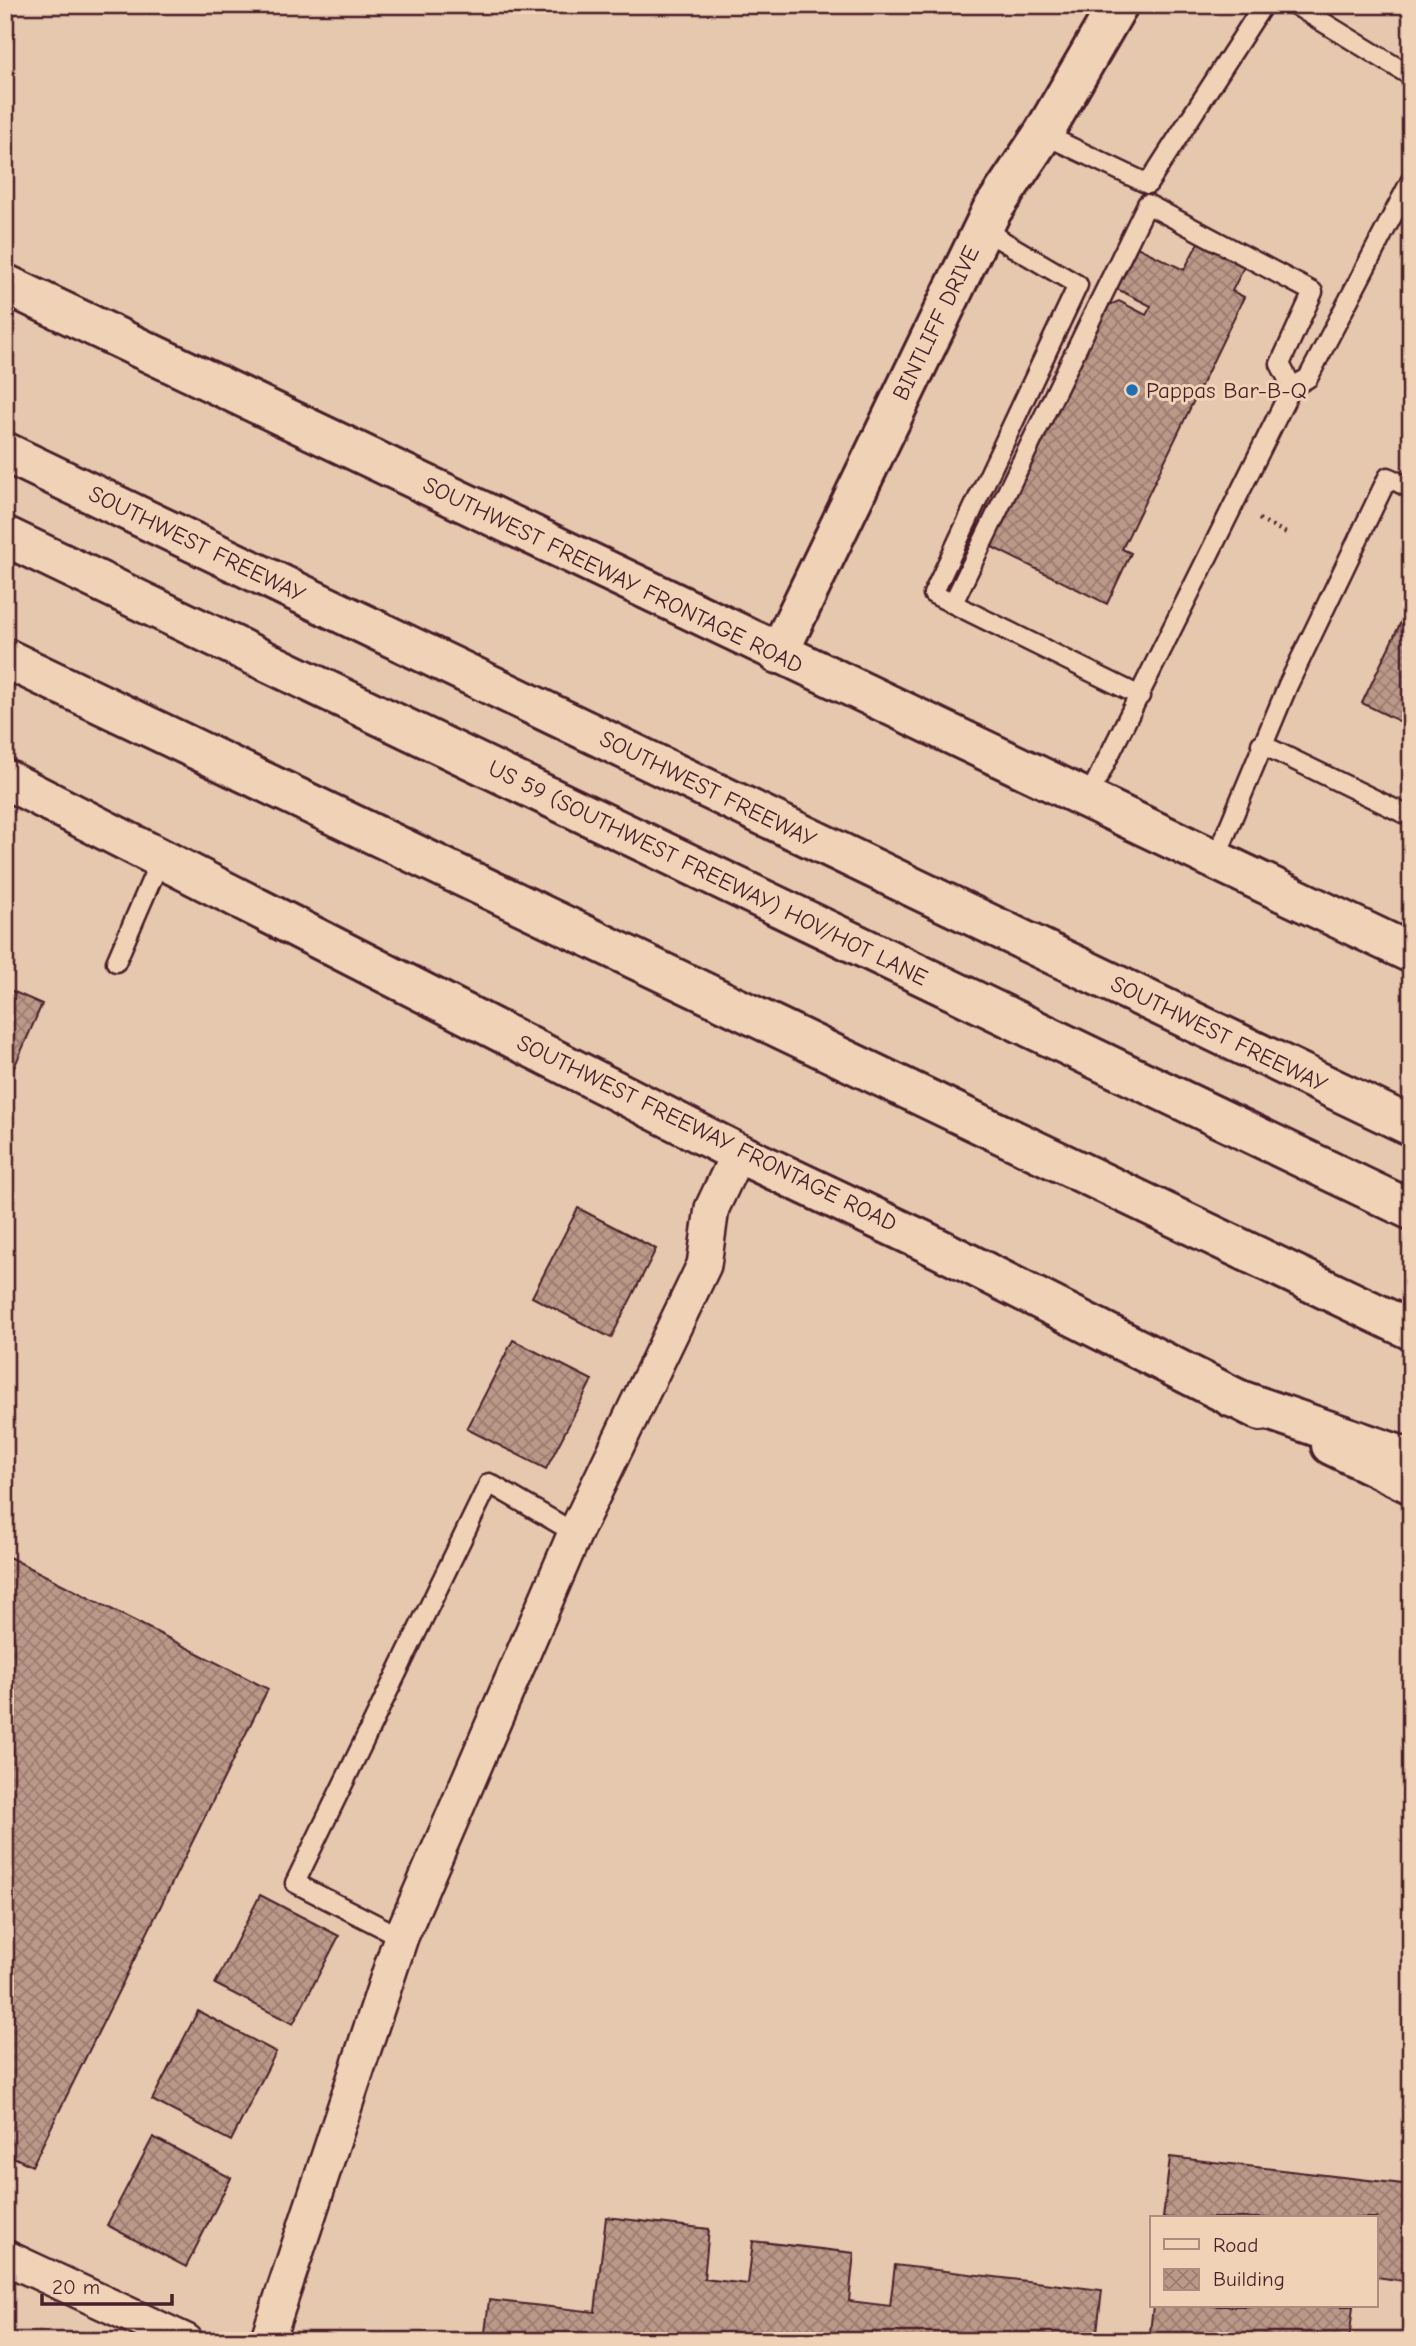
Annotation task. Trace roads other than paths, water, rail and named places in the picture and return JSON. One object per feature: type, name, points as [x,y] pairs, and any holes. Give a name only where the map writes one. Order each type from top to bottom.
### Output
[{"type":"main road","name":"BINTLIFF DRIVE","points":[[778,654],[982,229],[1043,134],[1118,5]]},
{"type":"main road","name":"SOUTHWEST FREEWAY FRONTAGE ROAD","points":[[5,284],[1411,953]]},
{"type":"main road","name":"SOUTHWEST FREEWAY","points":[[5,452],[1411,1126]]},
{"type":"main road","name":"US 59 (SOUTHWEST FREEWAY) HOV/HOT LANE","points":[[5,536],[1411,1210]]},
{"type":"main road","points":[[5,657],[1411,1330]]},
{"type":"main road","name":"SOUTHWEST FREEWAY FRONTAGE ROAD","points":[[5,779],[738,1153],[924,1241],[1411,1484]]},
{"type":"main road","points":[[1231,1396],[1411,1459]]},
{"type":"street","points":[[267,2341],[401,1937],[575,1533],[704,1265],[712,1208],[738,1153]]},
{"type":"street","points":[[5,2257],[186,2341]]},
{"type":"lane","points":[[1043,134],[1148,184],[1263,5]]},
{"type":"lane","points":[[1295,5],[1411,76]]},
{"type":"lane","points":[[1087,800],[1292,387],[1308,378],[1411,180]]},
{"type":"lane","points":[[953,603],[1147,204],[1313,292],[1280,364],[1292,387]]},
{"type":"lane","points":[[982,229],[1077,285],[933,594],[1140,696]]},
{"type":"lane","points":[[1215,860],[1261,744],[1388,477],[1411,489]]},
{"type":"lane","points":[[1261,744],[1411,817]]},
{"type":"lane","points":[[116,962],[160,858]]},
{"type":"lane","points":[[401,1937],[295,1883],[489,1483],[575,1533]]},
{"type":"place","name":"Pappas Bar-B-Q","points":[[1132,390]]}]
